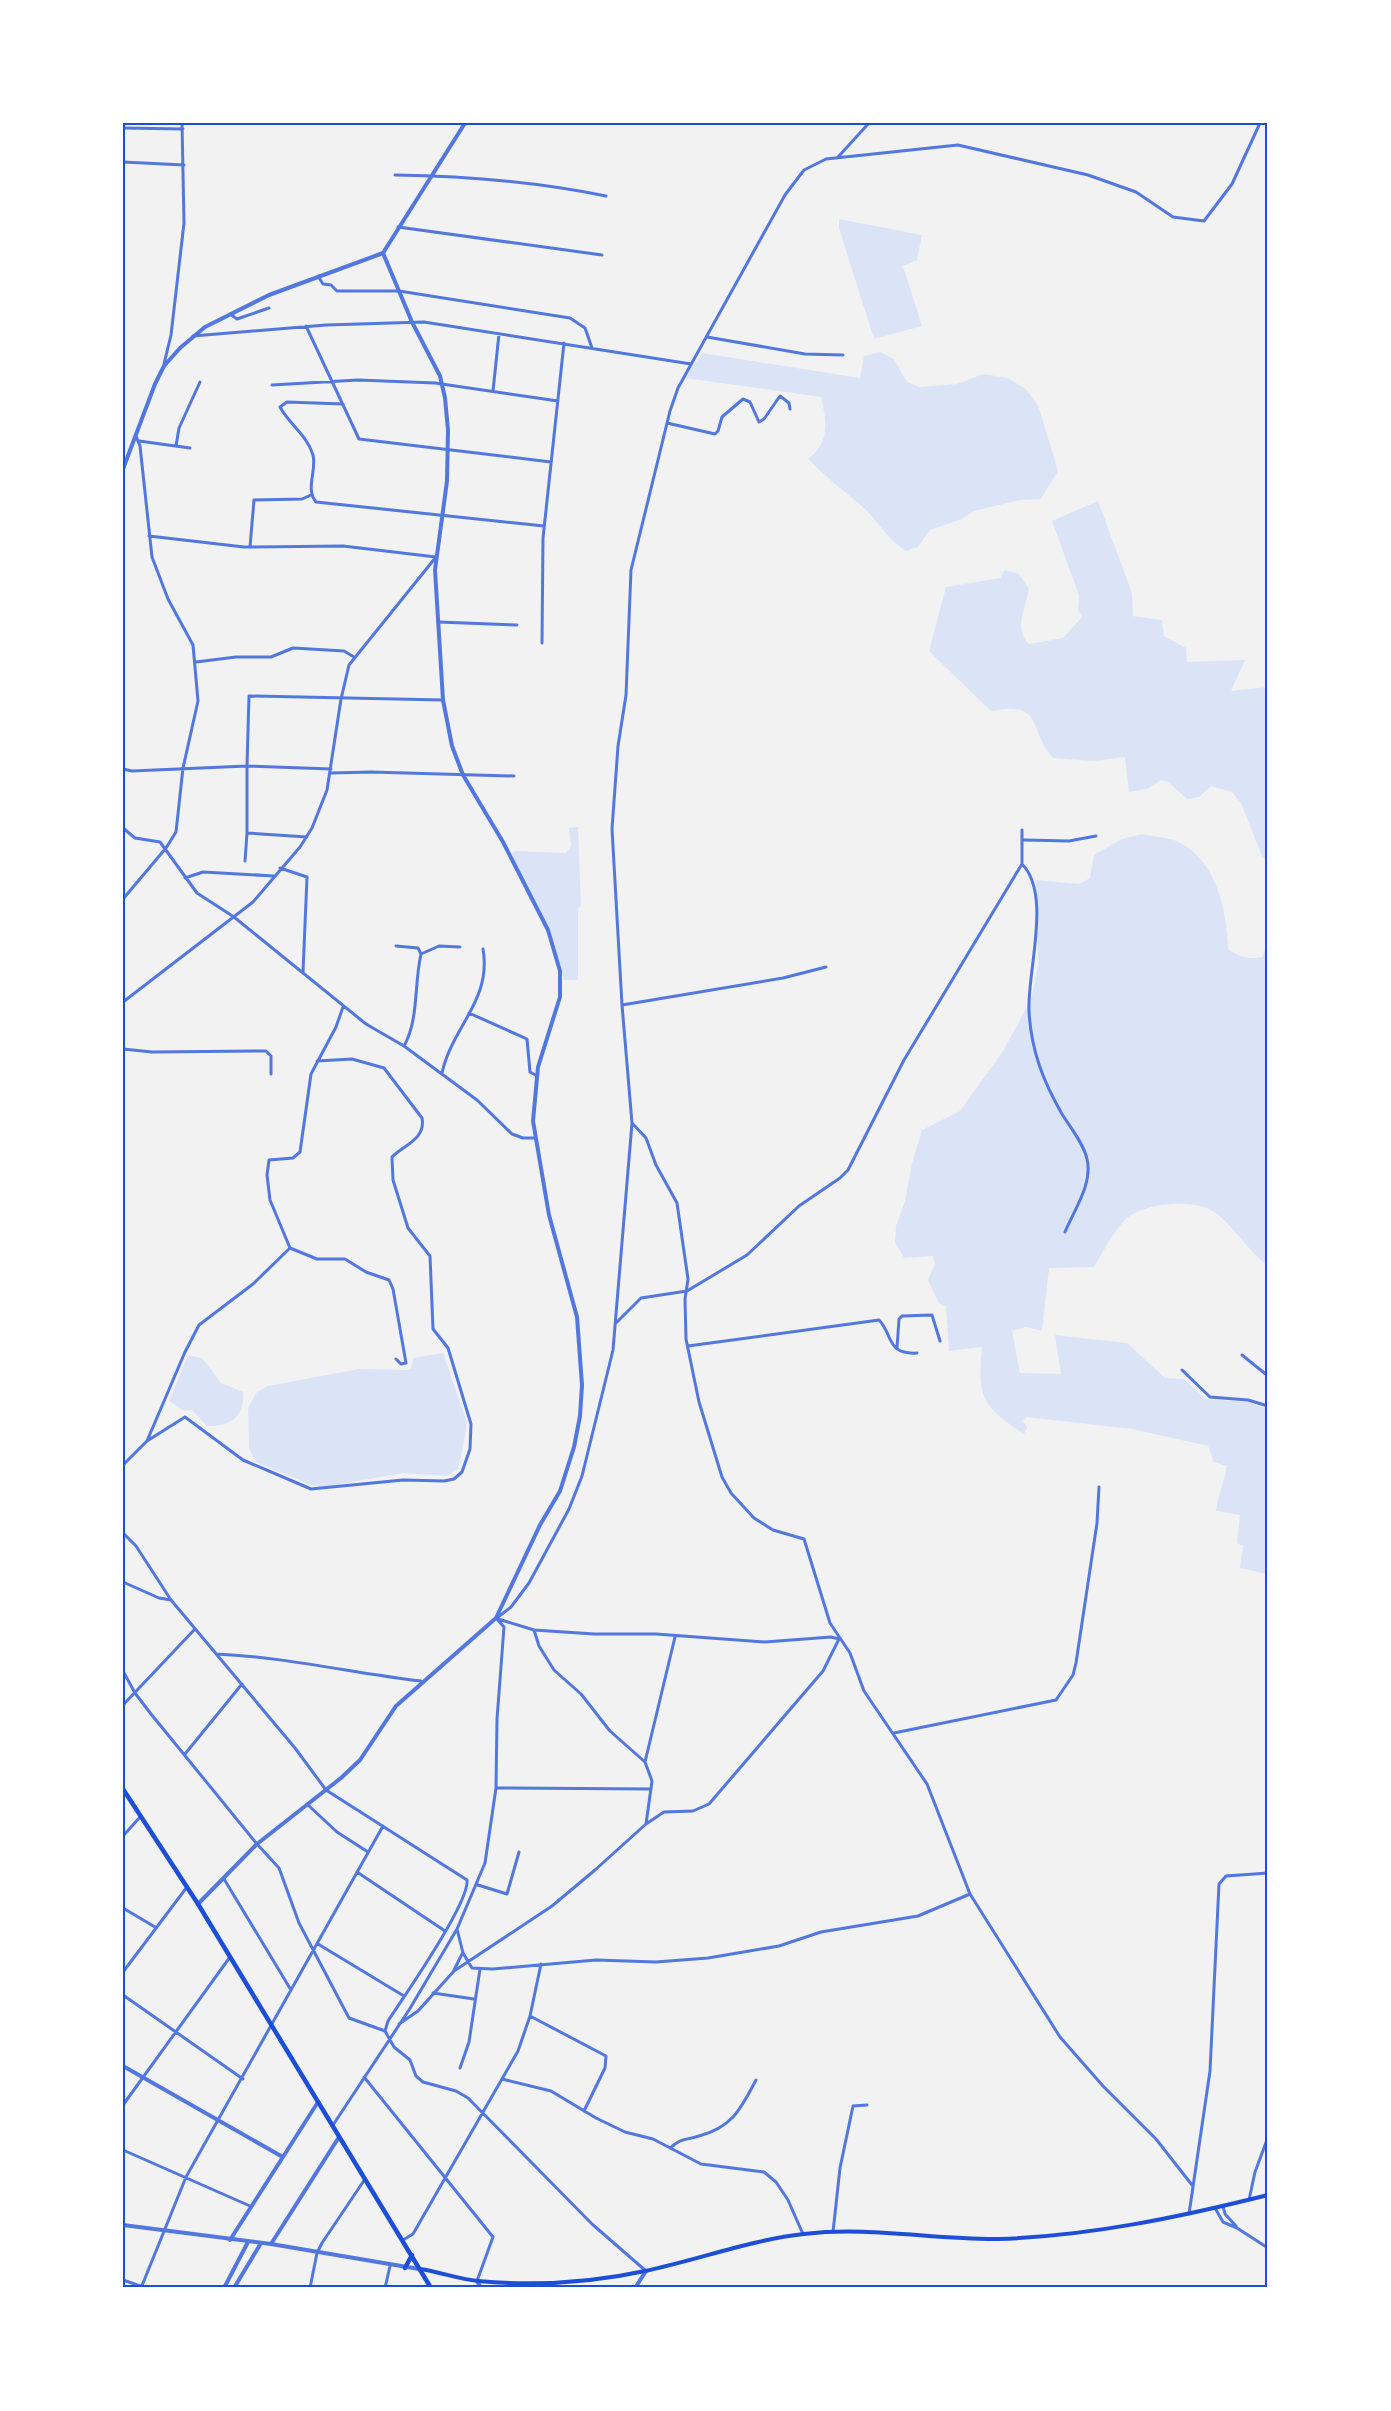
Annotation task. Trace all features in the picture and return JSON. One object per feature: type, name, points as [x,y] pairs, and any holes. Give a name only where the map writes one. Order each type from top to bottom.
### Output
[{"type":"main road","points":[[123,1789],[198,1904],[431,2288]]},
{"type":"main road","points":[[420,2269],[477,2281],[549,2283],[646,2271],[803,2234],[833,2232],[1023,2238],[1137,2224],[1268,2195]]},
{"type":"main road","points":[[405,2268],[412,2255]]},
{"type":"street","points":[[123,469],[164,366],[171,335],[184,223],[182,123]]},
{"type":"street","points":[[164,366],[193,336],[230,314],[269,295],[383,253],[465,123]]},
{"type":"street","points":[[837,157],[869,123]]},
{"type":"street","points":[[198,1904],[257,1844],[360,1760],[396,1706],[422,1681],[511,1607],[529,1583],[569,1509],[582,1476],[607,1378],[616,1323],[632,1123],[622,1005],[612,829],[618,746],[626,695],[630,578],[637,538],[673,400],[767,225],[794,181],[814,163],[837,157],[940,145],[972,146],[1088,175],[1136,192],[1173,218],[1204,221],[1232,184],[1260,123]]},
{"type":"street","points":[[123,128],[183,129]]},
{"type":"street","points":[[123,162],[184,165]]},
{"type":"street","points":[[395,175],[431,176],[581,191],[606,196]]},
{"type":"street","points":[[398,226],[602,255]]},
{"type":"street","points":[[383,253],[412,322],[443,384],[448,450],[435,570],[443,700],[452,746],[463,775],[518,871],[548,930],[558,961],[560,997],[537,1076],[532,1110],[551,1222],[577,1317],[581,1398],[574,1447],[564,1482],[496,1618]]},
{"type":"street","points":[[318,276],[323,284],[331,285],[337,291],[399,291],[570,318],[585,328],[592,348]]},
{"type":"street","points":[[230,314],[237,319],[269,308]]},
{"type":"street","points":[[193,336],[306,326],[412,322],[692,364]]},
{"type":"street","points":[[306,326],[333,381],[356,436],[363,441],[550,462]]},
{"type":"street","points":[[493,391],[499,334]]},
{"type":"street","points":[[707,337],[805,354],[843,355]]},
{"type":"street","points":[[542,643],[544,526],[564,344]]},
{"type":"street","points":[[272,386],[333,381],[443,384],[558,401]]},
{"type":"street","points":[[176,446],[179,428],[200,382]]},
{"type":"street","points":[[667,423],[715,434],[723,417],[743,399],[750,402],[759,422],[764,419],[780,396],[789,403],[790,409]]},
{"type":"street","points":[[343,404],[287,402],[280,407],[300,432],[313,456],[311,495],[316,502],[544,526]]},
{"type":"street","points":[[123,898],[166,848],[177,826],[183,768],[198,701],[196,662],[190,640],[160,581],[149,536],[139,441],[135,435]]},
{"type":"street","points":[[139,441],[190,448]]},
{"type":"street","points":[[250,547],[254,500],[302,499],[311,495]]},
{"type":"street","points":[[149,536],[250,547],[343,546],[436,557]]},
{"type":"street","points":[[123,1002],[257,898],[307,837],[324,801],[346,675],[354,657],[378,631],[419,575],[436,557]]},
{"type":"street","points":[[438,622],[447,620],[518,625]]},
{"type":"street","points":[[196,662],[240,657],[271,657],[293,648],[344,651],[354,657]]},
{"type":"street","points":[[245,861],[249,696],[443,700]]},
{"type":"street","points":[[123,769],[132,771],[247,766],[331,771],[514,776]]},
{"type":"street","points":[[123,828],[135,838],[157,840],[166,848],[184,878],[197,893],[234,917],[343,1006],[442,1073],[477,1100],[512,1134],[523,1138],[535,1138]]},
{"type":"street","points":[[616,1323],[641,1298],[687,1291],[747,1255],[799,1206],[848,1170],[904,1060],[1022,864],[1022,830]]},
{"type":"street","points":[[247,833],[307,837]]},
{"type":"street","points":[[1023,840],[1069,841],[1096,836]]},
{"type":"street","points":[[1022,864],[1031,873],[1034,888],[1036,942],[1029,1011],[1035,1057],[1051,1094],[1087,1159],[1082,1195],[1065,1232]]},
{"type":"street","points":[[280,868],[307,877],[303,972]]},
{"type":"street","points":[[184,878],[203,872],[274,876]]},
{"type":"street","points":[[123,892],[128,892]]},
{"type":"street","points":[[396,946],[418,948],[421,954],[414,1008],[408,1038],[404,1046]]},
{"type":"street","points":[[421,954],[439,946],[460,947]]},
{"type":"street","points":[[442,1073],[452,1041],[484,983],[483,949]]},
{"type":"street","points":[[622,1005],[794,976],[826,967]]},
{"type":"street","points":[[343,1006],[336,1027],[317,1061],[310,1080],[300,1152],[293,1158],[270,1158],[267,1164],[270,1200],[290,1248],[317,1259],[345,1259],[366,1272],[381,1275],[389,1280],[393,1289],[406,1363],[400,1364],[396,1359]]},
{"type":"street","points":[[469,1013],[527,1039],[530,1072],[537,1076]]},
{"type":"street","points":[[123,1050],[267,1051],[271,1056],[271,1074]]},
{"type":"street","points":[[123,1465],[147,1442],[185,1417],[243,1460],[311,1489],[403,1480],[444,1481],[454,1479],[462,1472],[470,1449],[471,1424],[448,1348],[433,1329],[430,1256],[408,1228],[391,1169],[392,1157],[416,1139],[422,1127],[422,1118],[384,1068],[352,1059],[317,1061]]},
{"type":"street","points":[[632,1123],[646,1138],[656,1165],[676,1203],[687,1269],[686,1331],[688,1346],[699,1402],[722,1477],[731,1493],[754,1518],[773,1530],[804,1539],[813,1561],[821,1600],[839,1639],[850,1653],[864,1691],[927,1784],[970,1894],[1060,2037],[1103,2086],[1156,2139],[1192,2185]]},
{"type":"street","points":[[147,1442],[184,1352],[199,1325],[247,1289],[290,1248]]},
{"type":"street","points":[[897,1348],[899,1319],[902,1316],[932,1314],[940,1341]]},
{"type":"street","points":[[688,1346],[879,1320],[889,1341],[897,1348],[908,1353],[917,1353]]},
{"type":"street","points":[[1242,1354],[1268,1376]]},
{"type":"street","points":[[1182,1370],[1210,1398],[1248,1400],[1268,1406]]},
{"type":"street","points":[[894,1733],[1056,1700],[1073,1675],[1076,1663],[1097,1523],[1099,1487]]},
{"type":"street","points":[[123,1533],[136,1546],[171,1600],[242,1684],[326,1790],[467,1880],[465,1894],[445,1931],[385,2031]]},
{"type":"street","points":[[123,1582],[159,1598],[171,1600]]},
{"type":"street","points":[[496,1618],[534,1630],[765,1642],[831,1637],[839,1639]]},
{"type":"street","points":[[332,2126],[399,2024],[457,1929],[478,1885],[485,1863],[496,1788],[497,1719],[504,1627],[496,1618]]},
{"type":"street","points":[[123,1705],[195,1629]]},
{"type":"street","points":[[534,1630],[539,1646],[554,1670],[581,1694],[610,1731],[645,1762],[650,1773],[651,1789],[646,1824]]},
{"type":"street","points":[[645,1762],[652,1743],[675,1637]]},
{"type":"street","points":[[454,1971],[468,1964],[552,1906],[646,1824],[664,1812],[693,1811],[709,1804],[823,1671],[839,1639]]},
{"type":"street","points":[[216,1654],[273,1657],[353,1673],[422,1681]]},
{"type":"street","points":[[123,1671],[135,1693],[279,1868],[286,1893],[313,1953],[349,2018],[385,2031],[394,2047],[410,2060],[413,2072],[423,2082],[456,2091],[468,2098],[592,2224],[646,2271],[635,2288]]},
{"type":"street","points":[[185,1754],[242,1684]]},
{"type":"street","points":[[496,1788],[651,1789]]},
{"type":"street","points":[[307,1804],[338,1832],[368,1852]]},
{"type":"street","points":[[123,1836],[141,1816]]},
{"type":"street","points":[[141,2287],[186,2177],[383,1826]]},
{"type":"street","points":[[478,1885],[507,1894],[519,1852]]},
{"type":"street","points":[[357,1872],[445,1931]]},
{"type":"street","points":[[1189,2214],[1210,2072],[1216,1931],[1222,1879],[1238,1874],[1268,1873]]},
{"type":"street","points":[[224,1879],[291,1990]]},
{"type":"street","points":[[123,1972],[187,1887]]},
{"type":"street","points":[[457,1929],[468,1964],[480,1969],[596,1960],[688,1960],[760,1950],[821,1932],[918,1916],[970,1894]]},
{"type":"street","points":[[123,1908],[155,1927]]},
{"type":"street","points":[[318,1944],[404,1996]]},
{"type":"street","points":[[399,2024],[412,2017],[454,1971],[463,1953]]},
{"type":"street","points":[[123,2105],[230,1957]]},
{"type":"street","points":[[403,2240],[413,2234],[518,2051],[530,2016],[541,1964]]},
{"type":"street","points":[[460,2068],[469,2042],[480,1969]]},
{"type":"street","points":[[433,1993],[474,1999]]},
{"type":"street","points":[[123,1995],[243,2079]]},
{"type":"street","points":[[530,2016],[606,2056],[605,2068],[584,2111]]},
{"type":"street","points":[[123,2066],[281,2156]]},
{"type":"street","points":[[364,2076],[493,2237],[477,2281],[481,2288]]},
{"type":"street","points":[[502,2079],[526,2082],[551,2091],[626,2132],[653,2139],[711,2167],[749,2168],[764,2172],[776,2182],[788,2200],[803,2234]]},
{"type":"street","points":[[669,2148],[684,2137],[699,2136],[734,2119],[756,2080]]},
{"type":"street","points":[[230,2240],[281,2156],[318,2102]]},
{"type":"street","points":[[833,2232],[840,2168],[853,2106],[867,2105]]},
{"type":"street","points":[[271,2244],[339,2137]]},
{"type":"street","points":[[1249,2200],[1251,2185],[1268,2137]]},
{"type":"street","points":[[123,2150],[250,2206]]},
{"type":"street","points":[[310,2288],[317,2253],[365,2179]]},
{"type":"street","points":[[1223,2206],[1225,2214],[1237,2228]]},
{"type":"street","points":[[1215,2208],[1223,2222],[1237,2228],[1268,2248]]},
{"type":"street","points":[[123,2225],[271,2244],[390,2266],[420,2269]]},
{"type":"street","points":[[224,2288],[248,2242]]},
{"type":"street","points":[[234,2288],[261,2243]]},
{"type":"street","points":[[386,2288],[390,2266]]},
{"type":"street","points":[[123,2280],[146,2288]]},
{"type":"shaded area","points":[[839,219],[922,235],[917,260],[903,266],[922,326],[874,339],[839,228]]},
{"type":"shaded area","points":[[880,352],[894,359],[907,382],[919,387],[957,384],[983,374],[1008,378],[1027,390],[1039,408],[1058,471],[1041,499],[1020,500],[974,511],[962,519],[930,530],[918,547],[906,551],[889,537],[866,510],[808,459],[820,446],[825,431],[825,415],[821,397],[685,378],[702,353],[860,378],[864,356]]},
{"type":"shaded area","points":[[1098,501],[1132,593],[1133,616],[1162,620],[1164,636],[1186,648],[1187,662],[1245,660],[1231,691],[1268,687],[1268,860],[1262,856],[1241,803],[1232,792],[1211,786],[1199,797],[1187,799],[1169,783],[1161,780],[1147,789],[1129,792],[1125,757],[1094,761],[1053,758],[1027,714],[1020,710],[1008,709],[991,711],[929,651],[946,587],[1000,578],[1005,570],[1019,574],[1029,589],[1021,625],[1024,638],[1029,644],[1063,638],[1082,617],[1078,610],[1079,595],[1052,521]]},
{"type":"shaded area","points":[[578,827],[581,906],[578,909],[578,980],[564,980],[551,932],[511,854],[516,851],[566,853],[571,846],[569,828]]},
{"type":"shaded area","points":[[1142,834],[1179,842],[1203,862],[1211,874],[1222,904],[1228,949],[1244,957],[1257,958],[1262,957],[1268,943],[1268,1266],[1229,1225],[1207,1208],[1183,1204],[1156,1206],[1132,1215],[1124,1221],[1094,1267],[1049,1268],[1042,1331],[1026,1327],[1012,1331],[1020,1373],[1061,1374],[1055,1335],[1127,1343],[1165,1378],[1184,1379],[1206,1399],[1249,1402],[1268,1409],[1268,1574],[1240,1568],[1243,1546],[1237,1543],[1240,1515],[1216,1511],[1227,1466],[1214,1462],[1208,1446],[1132,1429],[1026,1417],[1023,1421],[1027,1427],[1024,1434],[999,1416],[985,1399],[982,1389],[982,1347],[949,1351],[946,1306],[939,1303],[928,1280],[935,1264],[933,1256],[904,1258],[895,1242],[896,1226],[905,1201],[912,1163],[922,1130],[960,1111],[1003,1051],[1031,1000],[1038,965],[1036,880],[1079,884],[1090,878],[1094,855],[1122,839]]},
{"type":"shaded area","points":[[443,1353],[467,1423],[457,1470],[447,1476],[403,1473],[324,1487],[311,1485],[256,1462],[249,1449],[248,1408],[257,1392],[268,1386],[359,1369],[407,1370],[411,1368],[413,1358]]},
{"type":"shaded area","points":[[188,1355],[202,1358],[221,1383],[243,1392],[239,1414],[234,1419],[223,1425],[207,1426],[192,1410],[184,1411],[169,1401]]}]
